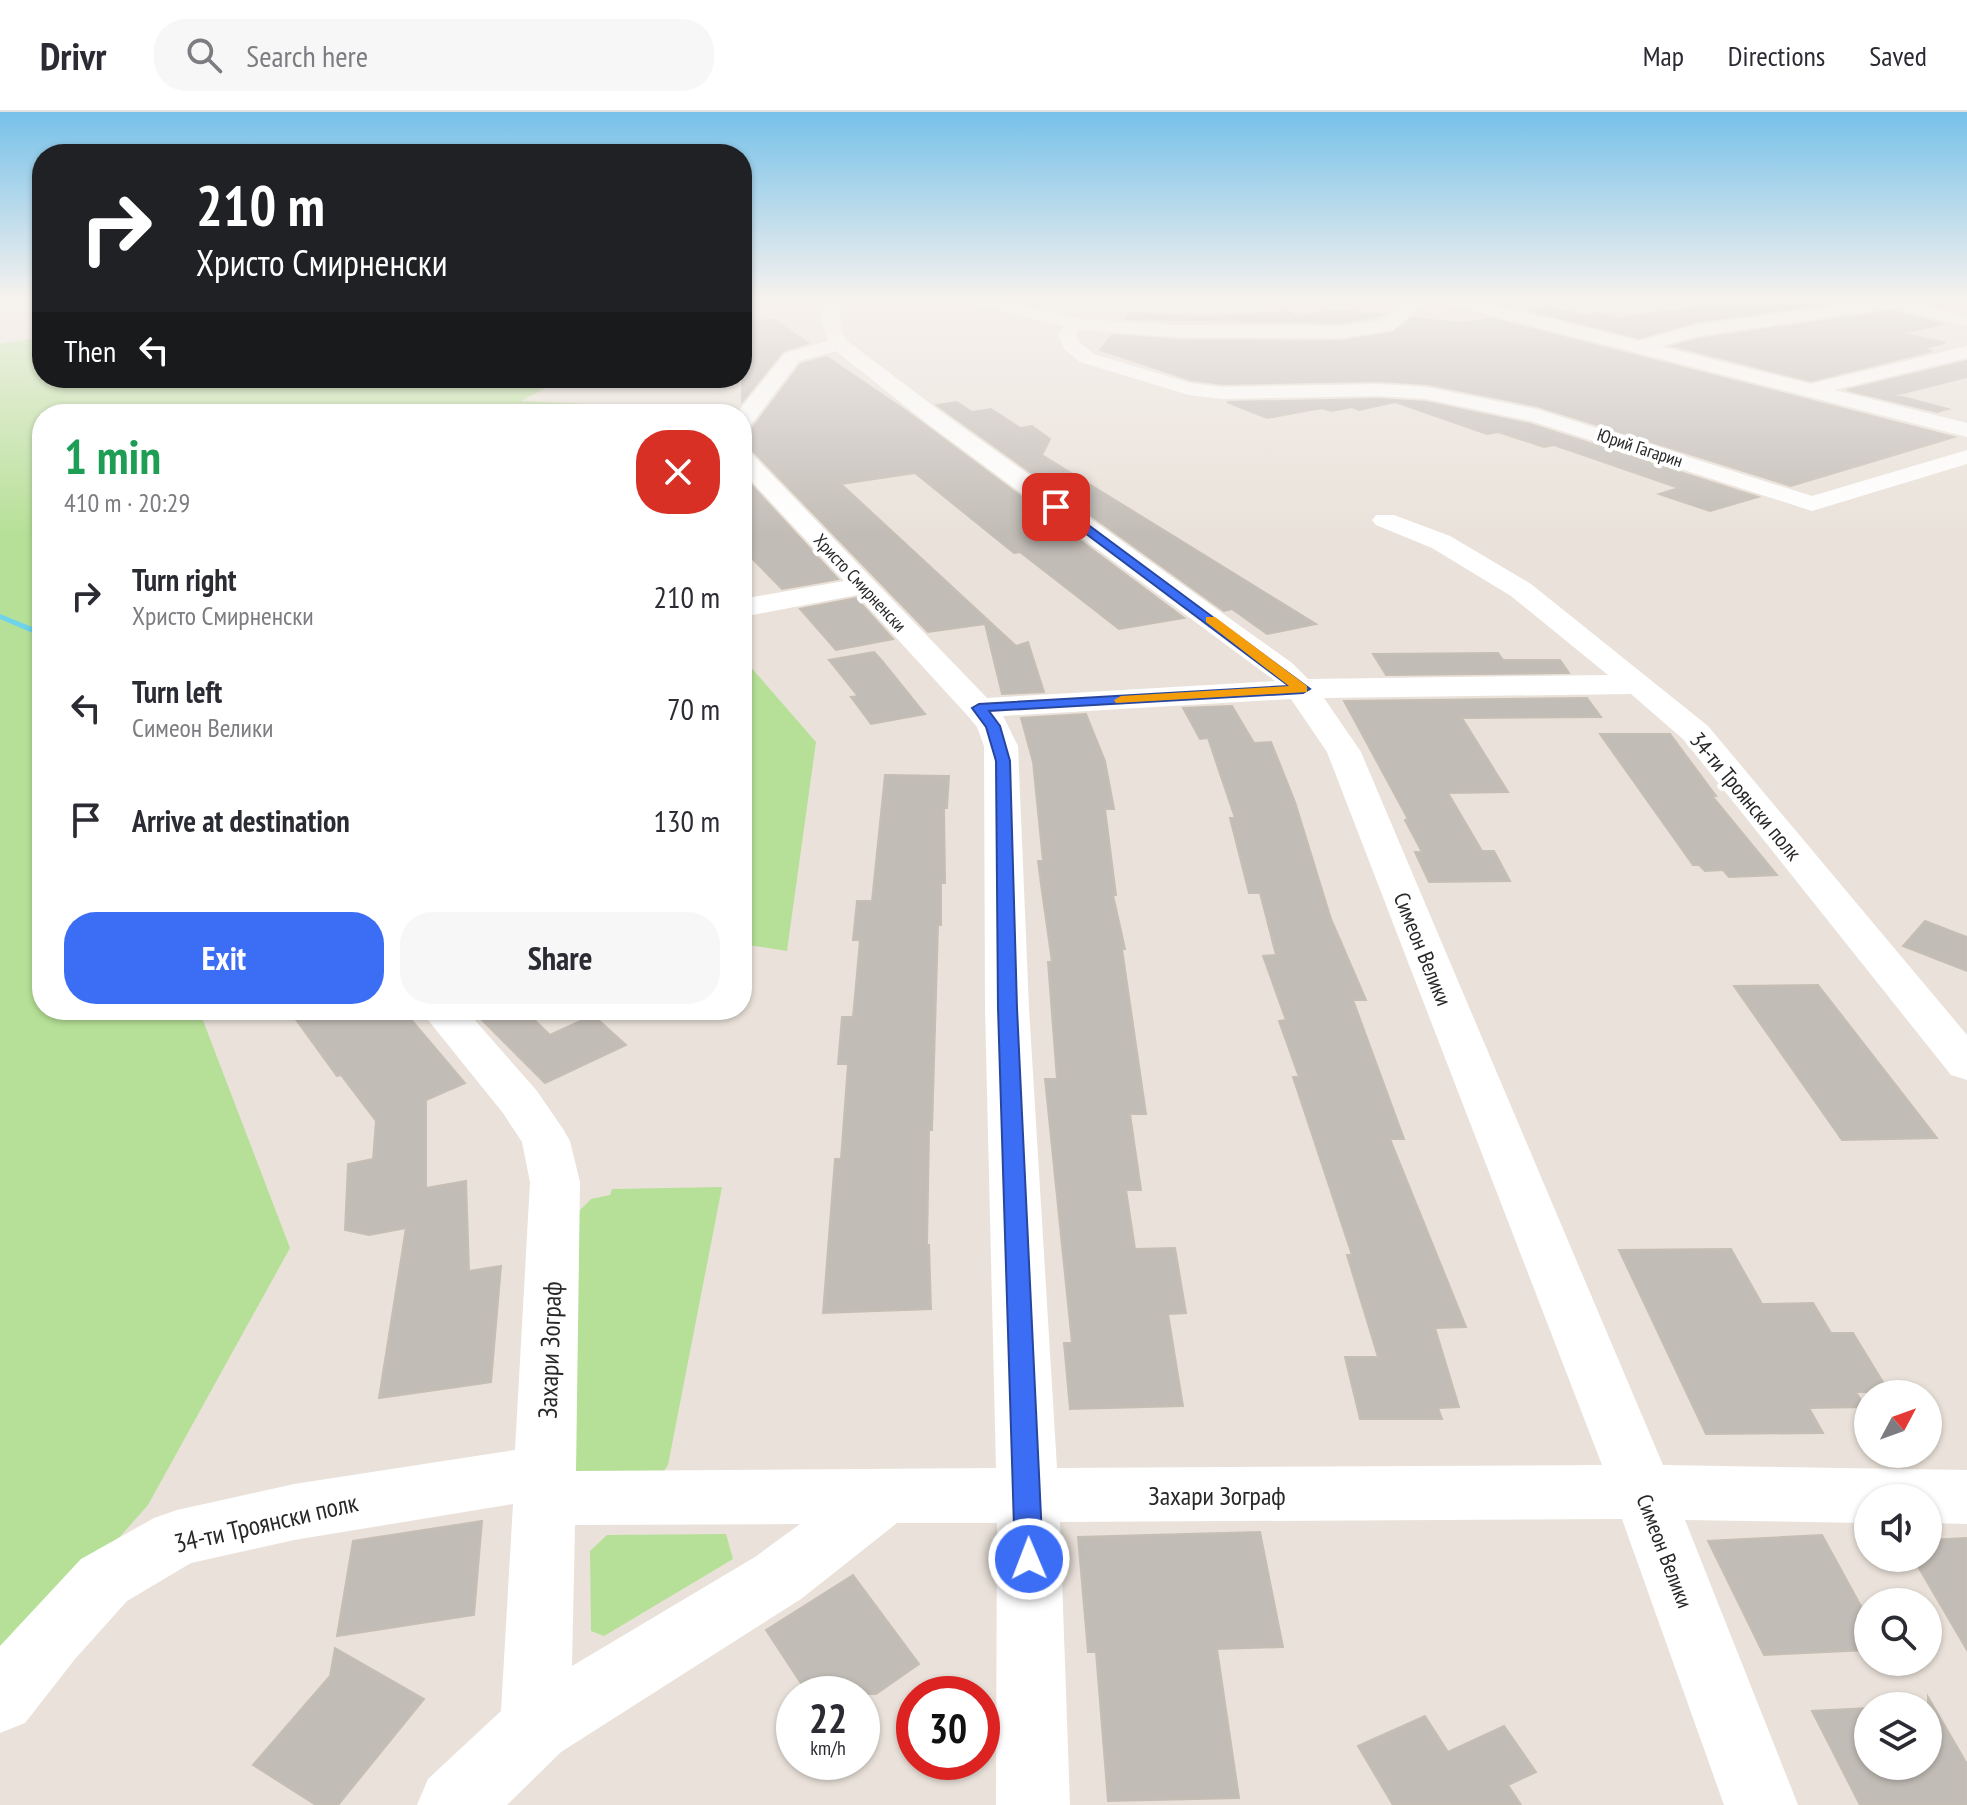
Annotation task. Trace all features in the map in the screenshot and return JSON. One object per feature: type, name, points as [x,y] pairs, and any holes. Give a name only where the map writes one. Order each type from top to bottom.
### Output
[{"type":"street","points":[[752,408],[776,377]]},
{"type":"street","name":"Симеон Велики","points":[[883,377],[1303,689],[1344,752],[1643,1492],[1761,1805]]},
{"type":"street","name":"Юрий Гагарин","points":[[1146,377],[1222,393],[1378,390],[1459,398],[1576,427],[1812,504],[1967,457]]},
{"type":"street","points":[[1757,377],[1967,430]]},
{"type":"street","points":[[1809,390],[1863,377]]},
{"type":"street","name":"Христо Смирненски","points":[[752,468],[979,708],[993,726],[1003,761],[1007,1008],[1028,1497],[1033,1805]]},
{"type":"street","name":"34-ти Троянски полк","points":[[1385,520],[1441,542],[1521,590],[1696,733],[1967,1065]]},
{"type":"street","points":[[752,606],[863,586]]},
{"type":"street","points":[[979,708],[1303,689],[1639,684]]},
{"type":"street","name":"Захари Зограф","points":[[450,1020],[520,1102],[546,1141],[555,1182],[536,1727]]},
{"type":"street","name":"34-ти Троянски полк","points":[[0,1699],[51,1636],[104,1580],[177,1538],[294,1512],[545,1485],[884,1497]]},
{"type":"street","name":"Захари Зограф","points":[[884,1497],[1643,1492],[1967,1497]]},
{"type":"street","points":[[454,1805],[536,1727],[778,1578],[884,1497]]},
{"type":"green space","points":[[0,377],[32,377],[32,388],[546,388],[521,401],[588,404],[32,404],[32,1020],[203,1020],[290,1248],[148,1505],[0,1672]]},
{"type":"green space","points":[[752,668],[816,742],[787,951],[752,946]]},
{"type":"green space","points":[[722,1187],[668,1465],[664,1471],[576,1471],[577,1213],[591,1199],[610,1195],[612,1189]]},
{"type":"green space","points":[[726,1534],[733,1559],[604,1636],[591,1631],[590,1551],[607,1535]]},
{"type":"building","points":[[752,377],[762,377],[742,402],[742,388],[752,388]]},
{"type":"building","points":[[791,377],[856,377],[1184,618],[1119,629],[1020,552],[1014,553],[915,473],[841,484],[1016,646],[1028,642],[1044,692],[1002,694],[985,624],[928,632],[752,450],[754,426]]},
{"type":"building","points":[[1182,377],[1720,377],[1954,437],[1791,486],[1537,406],[1427,384],[1378,381],[1222,384]]},
{"type":"building","points":[[1795,377],[1827,377],[1811,381]]},
{"type":"building","points":[[1901,377],[1967,377],[1895,395],[1948,409],[1937,412],[1847,390]]},
{"type":"building","points":[[1378,399],[1426,402],[1530,424],[1758,497],[1710,511],[1659,494],[1679,488],[1554,445],[1544,447],[1498,432],[1487,434],[1395,402],[1359,410],[1352,407],[1332,411],[1322,408],[1267,418],[1227,402]]},
{"type":"building","points":[[957,402],[972,412],[991,409],[1020,428],[1032,426],[1050,439],[1042,455],[1316,624],[1267,634],[1232,609],[1224,611],[937,405]]},
{"type":"building","points":[[752,486],[838,579],[782,589],[752,558]]},
{"type":"building","points":[[856,598],[893,639],[836,650],[800,609]]},
{"type":"building","points":[[874,652],[925,714],[871,724],[851,697],[858,696],[829,660]]},
{"type":"building","points":[[1498,653],[1503,660],[1560,660],[1569,673],[1386,675],[1373,654]]},
{"type":"building","points":[[1587,698],[1601,717],[1462,718],[1508,792],[1448,793],[1482,851],[1494,851],[1510,881],[1429,882],[1415,852],[1422,852],[1405,820],[1408,819],[1344,701]]},
{"type":"building","points":[[1232,706],[1254,743],[1271,742],[1295,802],[1331,919],[1366,1000],[1353,1000],[1404,1139],[1390,1139],[1466,1327],[1435,1328],[1459,1407],[1438,1408],[1442,1419],[1360,1419],[1345,1357],[1378,1357],[1347,1255],[1352,1255],[1293,1077],[1299,1077],[1279,1021],[1286,1020],[1263,956],[1276,955],[1260,893],[1249,893],[1230,818],[1235,818],[1208,738],[1200,739],[1183,708]]},
{"type":"building","points":[[1086,714],[1105,761],[1114,809],[1105,809],[1116,895],[1113,895],[1125,949],[1122,949],[1146,1114],[1130,1114],[1141,1190],[1126,1190],[1135,1249],[1175,1248],[1186,1313],[1168,1314],[1183,1406],[1070,1409],[1064,1343],[1072,1343],[1045,1079],[1057,1079],[1048,962],[1052,962],[1038,861],[1043,861],[1033,762],[1021,718]]},
{"type":"building","points":[[1600,734],[1670,734],[1716,796],[1712,796],[1777,875],[1729,877],[1723,870],[1705,871],[1699,865],[1693,865]]},
{"type":"building","points":[[885,775],[949,776],[947,808],[944,808],[945,883],[941,883],[941,925],[938,925],[932,1130],[929,1130],[927,1245],[931,1309],[823,1313],[835,1159],[841,1159],[848,1064],[838,1064],[842,1017],[853,1017],[860,940],[853,940],[857,901],[872,901]]},
{"type":"building","points":[[1925,921],[1967,937],[1967,971],[1903,946]]},
{"type":"building","points":[[1818,985],[1937,1138],[1842,1140],[1734,986]]},
{"type":"building","points":[[296,1020],[411,1020],[465,1083],[426,1100],[426,1188],[466,1181],[469,1271],[501,1266],[491,1382],[379,1398],[406,1228],[369,1235],[345,1230],[348,1164],[373,1159],[376,1121],[341,1075],[337,1076]]},
{"type":"building","points":[[482,1020],[534,1020],[550,1035],[582,1020],[598,1020],[626,1045],[545,1083]]},
{"type":"building","points":[[1731,1249],[1762,1304],[1813,1303],[1831,1333],[1853,1333],[1882,1380],[1854,1380],[1854,1407],[1809,1408],[1823,1433],[1706,1434],[1619,1250]]},
{"type":"building","points":[[482,1521],[474,1615],[337,1636],[353,1541]]},
{"type":"building","points":[[1260,1532],[1283,1647],[1217,1649],[1239,1798],[1108,1801],[1096,1652],[1088,1652],[1078,1537]]},
{"type":"building","points":[[1822,1535],[1854,1593],[1854,1651],[1764,1655],[1708,1541]]},
{"type":"building","points":[[1967,1538],[1967,1650],[1942,1607],[1942,1588],[1931,1588],[1921,1572],[1942,1572],[1942,1539]]},
{"type":"building","points":[[853,1575],[919,1664],[902,1676],[896,1676],[896,1680],[880,1691],[880,1676],[796,1676],[766,1630]]},
{"type":"building","points":[[335,1648],[424,1699],[338,1805],[316,1805],[253,1765],[330,1676]]},
{"type":"building","points":[[1854,1709],[1854,1780],[1942,1780],[1942,1721],[1967,1764],[1967,1805],[1860,1805],[1812,1711]]},
{"type":"building","points":[[1425,1716],[1448,1752],[1504,1726],[1536,1772],[1508,1785],[1521,1805],[1393,1805],[1358,1746]]},
{"type":"waterway","points":[[0,616],[32,630]]},
{"type":"slow traffic","points":[[1121,700],[1303,689],[1211,619]]},
{"type":"route","points":[[1029,1559],[1007,1008],[1003,761],[993,726],[979,708],[1303,689],[1056,507]]}]
